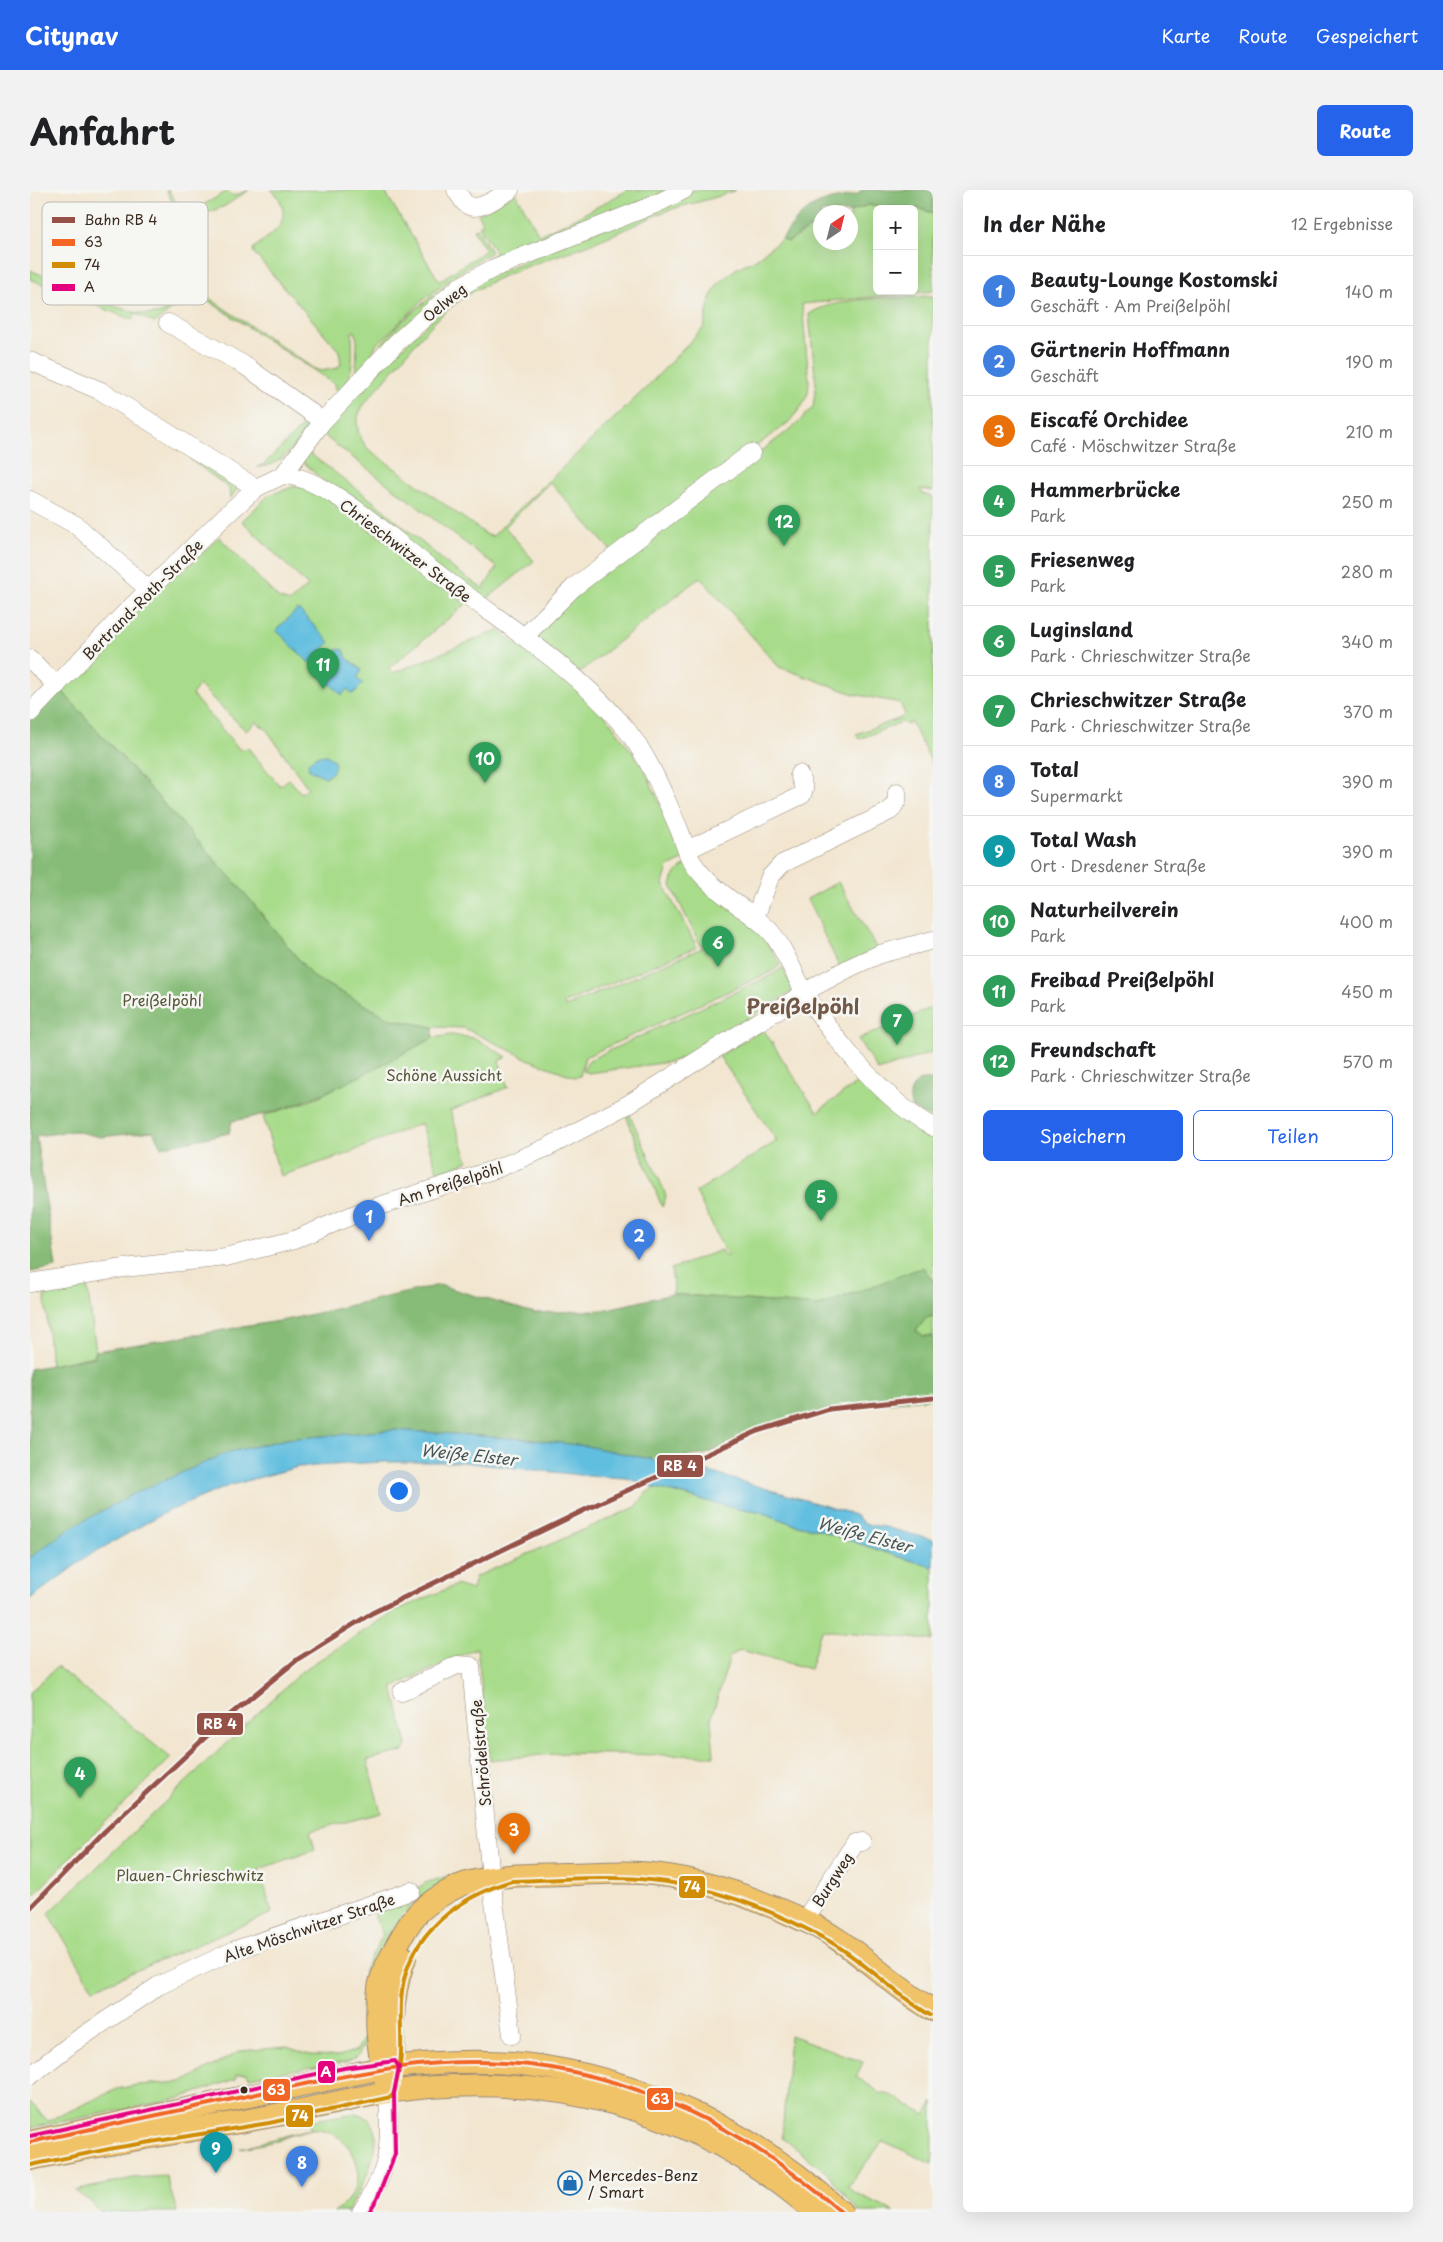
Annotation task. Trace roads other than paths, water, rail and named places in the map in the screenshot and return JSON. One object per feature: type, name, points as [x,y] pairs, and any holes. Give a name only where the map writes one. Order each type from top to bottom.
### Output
[{"type":"main road","points":[[388,2092],[388,2068],[378,2040],[379,1986],[388,1963],[402,1938],[418,1912],[440,1896],[470,1882],[511,1875],[641,1873],[709,1884],[805,1920],[856,1951],[874,1968],[933,2010]]},
{"type":"main road","points":[[30,2142],[388,2068],[460,2062],[523,2064],[556,2069],[616,2084],[675,2106],[742,2138],[803,2180],[841,2212]]},
{"type":"main road","points":[[30,2159],[268,2117],[388,2092],[458,2086],[503,2085],[546,2089],[615,2103],[677,2125],[708,2139],[751,2164],[815,2212]]},
{"type":"street","points":[[456,190],[466,204],[473,207],[480,206],[510,190]]},
{"type":"street","name":"Oelweg","points":[[256,488],[283,474],[323,421],[396,343],[459,287],[494,268],[658,204],[684,190]]},
{"type":"street","points":[[168,323],[244,365],[323,421]]},
{"type":"street","points":[[30,361],[101,391],[256,488]]},
{"type":"street","points":[[525,636],[574,587],[751,453]]},
{"type":"street","name":"Chrieschwitzer Straße","points":[[283,474],[294,475],[311,482],[364,516],[442,578],[525,636],[582,684],[620,721],[645,752],[688,850],[690,860],[710,881],[769,930],[805,993],[871,1078],[892,1100],[933,1127]]},
{"type":"street","name":"Bertrand-Roth-Straße","points":[[30,712],[149,590],[256,488]]},
{"type":"street","points":[[30,500],[76,525],[149,590]]},
{"type":"street","points":[[30,659],[57,686]]},
{"type":"street","points":[[688,850],[802,795],[804,789],[799,774]]},
{"type":"street","points":[[741,908],[750,913],[758,910],[770,878],[782,864],[890,811],[897,800],[897,792]]},
{"type":"street","name":"Am Preißelpöhl","points":[[30,1282],[124,1268],[226,1257],[294,1240],[360,1212],[496,1169],[548,1147],[627,1105],[805,993],[880,954],[933,940]]},
{"type":"street","name":"Schrödelstraße","points":[[402,1692],[457,1665],[471,1666],[491,1879],[512,2035]]},
{"type":"street","name":"Burgweg","points":[[805,1920],[855,1843],[862,1842]]},
{"type":"street","name":"Alte Möschwitzer Straße","points":[[30,2076],[74,2042],[158,1986],[235,1950],[411,1891]]},
{"type":"street","points":[[361,2212],[371,2197],[389,2153],[388,2092]]},
{"type":"water","points":[[298,609],[330,642],[309,663],[276,630]]},
{"type":"water","points":[[339,649],[344,650],[347,658],[362,670],[357,678],[363,684],[353,694],[347,689],[342,695],[314,670],[329,655],[334,658],[336,651]]},
{"type":"water","points":[[326,755],[334,760],[335,763],[330,774],[326,777],[309,770],[308,762],[317,756]]},
{"type":"water","name":"Weiße Elster","points":[[394,1430],[525,1439],[586,1446],[650,1459],[687,1475],[709,1472],[843,1511],[857,1516],[864,1524],[885,1527],[933,1540],[933,1567],[819,1530],[790,1523],[758,1511],[738,1509],[656,1488],[626,1478],[589,1476],[462,1462],[382,1462],[298,1467],[228,1486],[162,1514],[88,1556],[30,1599],[30,1558],[67,1530],[133,1494],[229,1452],[287,1439]]},
{"type":"place","name":"Freundschaft","points":[[784,546]]},
{"type":"place","name":"Freibad Preißelpöhl","points":[[323,689]]},
{"type":"place","name":"Naturheilverein","points":[[485,783]]},
{"type":"place","name":"Luginsland","points":[[718,967]]},
{"type":"place","name":"Chrieschwitzer Straße","points":[[897,1045]]},
{"type":"place","name":"Friesenweg","points":[[821,1221]]},
{"type":"place","name":"Beauty-Lounge Kostomski","points":[[369,1241]]},
{"type":"place","name":"Gärtnerin Hoffmann","points":[[639,1260]]},
{"type":"place","name":"Hammerbrücke","points":[[80,1798]]},
{"type":"place","name":"Eiscafé Orchidee","points":[[514,1854]]},
{"type":"place","name":"Total Wash","points":[[216,2173]]},
{"type":"place","name":"Mercedes-Benz / Smart","points":[[570,2183]]},
{"type":"place","name":"Total","points":[[302,2187]]},
{"type":"district","name":"Preißelpöhl","points":[[803,1006]]},
{"type":"park label","name":"Schöne Aussicht","points":[[444,1074]]},
{"type":"park label","name":"Plauen-Chrieschwitz","points":[[190,1874]]}]
